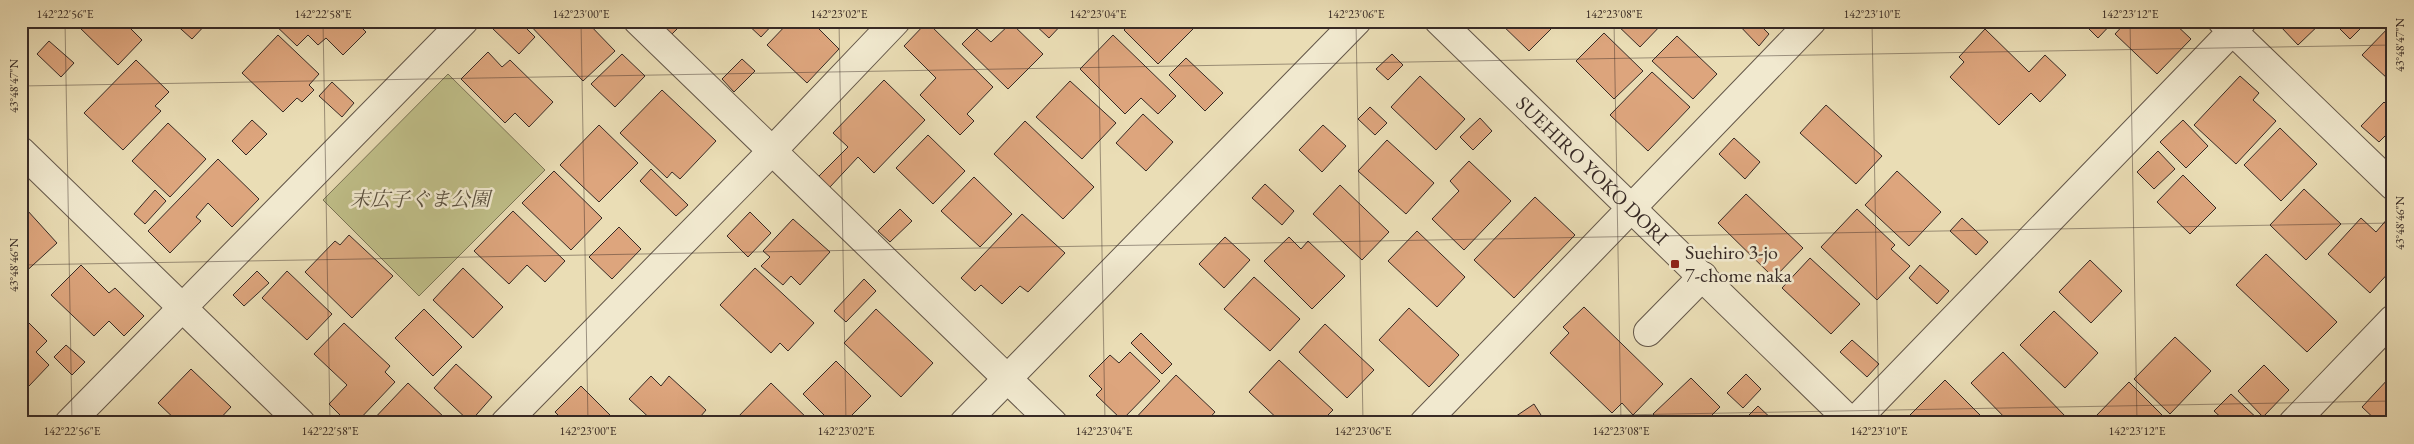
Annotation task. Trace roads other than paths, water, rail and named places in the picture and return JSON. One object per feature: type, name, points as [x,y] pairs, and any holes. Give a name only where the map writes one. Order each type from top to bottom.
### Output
[{"type":"street","points":[[69,423],[464,21]]},
{"type":"street","points":[[638,21],[1053,423]]},
{"type":"street","points":[[506,423],[772,151],[896,21]]},
{"type":"street","points":[[964,423],[1357,21]]},
{"type":"street","name":"SUEHIRO YOKO DORI","points":[[1439,21],[1852,423]]},
{"type":"street","points":[[1424,423],[1633,209],[1812,21]]},
{"type":"street","points":[[1852,423],[2232,25],[2393,186]]},
{"type":"street","points":[[21,151],[300,423]]},
{"type":"street","points":[[1648,332],[1703,276]]},
{"type":"street","points":[[2293,423],[2393,319]]},
{"type":"place","name":"Suehiro 3-jo 7-chome naka","points":[[1675,264]]},
{"type":"park label","name":"末広子ぐま公園","points":[[420,199]]}]
